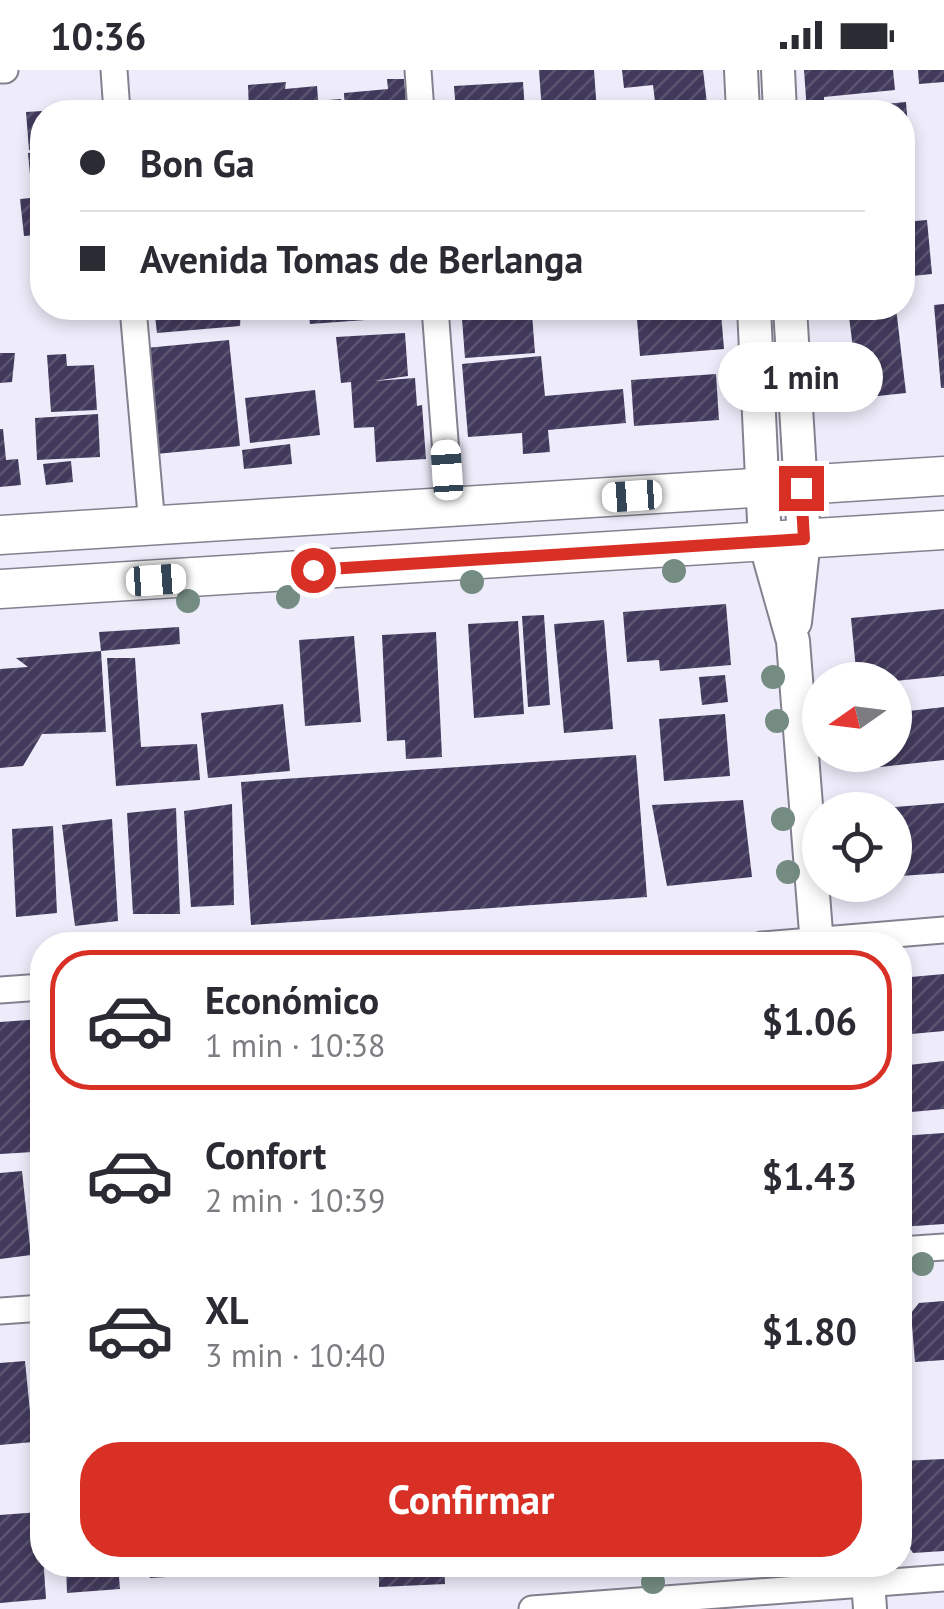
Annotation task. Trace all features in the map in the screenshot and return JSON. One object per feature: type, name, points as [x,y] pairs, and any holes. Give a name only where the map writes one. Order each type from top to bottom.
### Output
[{"type":"main road","points":[[0,535],[801,488],[944,476]]},
{"type":"main road","points":[[0,589],[944,530]]},
{"type":"street","points":[[114,70],[116,100]]},
{"type":"street","points":[[418,70],[421,100]]},
{"type":"street","points":[[741,70],[742,100]]},
{"type":"street","points":[[778,70],[779,100]]},
{"type":"street","points":[[135,320],[152,526]]},
{"type":"street","points":[[436,320],[450,508]]},
{"type":"street","points":[[755,320],[765,542],[792,641],[816,932]]},
{"type":"street","points":[[791,320],[804,539],[792,641]]},
{"type":"street","points":[[912,933],[944,930]]},
{"type":"street","points":[[0,990],[30,988]]},
{"type":"street","points":[[912,1249],[944,1247]]},
{"type":"street","points":[[0,1312],[30,1309]]},
{"type":"street","points":[[532,1609],[944,1578]]},
{"type":"building","points":[[539,70],[594,70],[596,100],[541,100]]},
{"type":"building","points":[[622,70],[703,70],[707,100],[655,100],[653,85],[624,88]]},
{"type":"building","points":[[804,70],[893,70],[895,90],[806,100]]},
{"type":"building","points":[[918,70],[944,70],[944,82],[919,84]]},
{"type":"building","points":[[387,79],[404,79],[406,100],[344,100],[344,93],[388,89]]},
{"type":"building","points":[[286,82],[285,89],[317,86],[318,100],[249,100],[248,85]]},
{"type":"building","points":[[523,82],[524,100],[455,100],[454,86]]},
{"type":"building","points":[[26,112],[30,112],[30,150],[29,150]]},
{"type":"building","points":[[30,198],[30,236],[24,236],[20,199]]},
{"type":"building","points":[[927,220],[932,274],[915,276],[915,221]]},
{"type":"building","points":[[944,304],[944,388],[941,388],[934,305]]},
{"type":"building","points":[[155,320],[240,320],[240,326],[157,333]]},
{"type":"building","points":[[310,320],[365,320],[310,324]]},
{"type":"building","points":[[462,320],[532,320],[535,353],[465,358]]},
{"type":"building","points":[[637,320],[722,320],[724,349],[640,356]]},
{"type":"building","points":[[849,320],[897,320],[906,393],[859,398]]},
{"type":"building","points":[[405,333],[408,376],[374,381],[415,378],[417,406],[422,405],[426,459],[376,462],[374,427],[354,428],[351,382],[341,383],[336,337]]},
{"type":"building","points":[[229,340],[240,446],[156,454],[146,348]]},
{"type":"building","points":[[0,353],[15,353],[12,382],[0,383]]},
{"type":"building","points":[[66,354],[67,366],[94,365],[97,410],[51,412],[47,355]]},
{"type":"building","points":[[541,356],[545,396],[623,389],[626,423],[548,430],[550,452],[523,454],[522,433],[468,437],[462,364]]},
{"type":"building","points":[[716,374],[719,420],[634,426],[631,380]]},
{"type":"building","points":[[315,390],[320,435],[250,443],[245,398]]},
{"type":"building","points":[[98,414],[100,457],[37,460],[35,418]]},
{"type":"building","points":[[0,429],[6,460],[18,459],[21,485],[0,487]]},
{"type":"building","points":[[290,444],[292,464],[244,469],[242,450]]},
{"type":"building","points":[[71,461],[73,482],[46,485],[43,464]]},
{"type":"building","points":[[726,604],[731,665],[660,671],[659,660],[627,662],[623,612]]},
{"type":"building","points":[[944,609],[944,676],[912,679],[912,662],[855,662],[851,618]]},
{"type":"building","points":[[544,615],[550,705],[528,707],[522,616]]},
{"type":"building","points":[[604,620],[613,729],[564,733],[554,624]]},
{"type":"building","points":[[518,621],[524,714],[474,718],[468,624]]},
{"type":"building","points":[[179,627],[180,644],[101,651],[99,632]]},
{"type":"building","points":[[436,632],[442,757],[406,759],[405,740],[387,741],[382,635]]},
{"type":"building","points":[[354,636],[361,722],[305,726],[299,640]]},
{"type":"building","points":[[101,651],[106,732],[42,734],[23,766],[0,768],[0,669],[28,667],[16,658]]},
{"type":"building","points":[[107,658],[135,658],[141,747],[197,744],[200,780],[116,786]]},
{"type":"building","points":[[725,675],[728,702],[702,705],[699,677]]},
{"type":"building","points":[[283,704],[290,771],[208,778],[201,713]]},
{"type":"building","points":[[944,707],[944,760],[912,764],[912,711]]},
{"type":"building","points":[[725,714],[730,776],[664,781],[659,719]]},
{"type":"building","points":[[636,755],[647,897],[251,925],[241,782]]},
{"type":"building","points":[[743,800],[752,877],[667,886],[652,805]]},
{"type":"building","points":[[944,803],[944,873],[912,875],[912,806]]},
{"type":"building","points":[[232,804],[234,905],[191,907],[184,811]]},
{"type":"building","points":[[176,808],[180,914],[133,914],[127,813]]},
{"type":"building","points":[[112,819],[118,921],[75,926],[62,825]]},
{"type":"building","points":[[53,826],[57,913],[16,917],[12,829]]},
{"type":"building","points":[[944,974],[944,1031],[912,1034],[912,977]]},
{"type":"building","points":[[30,1020],[30,1152],[0,1154],[0,1022]]},
{"type":"building","points":[[944,1061],[944,1109],[912,1112],[912,1065]]},
{"type":"building","points":[[944,1133],[944,1224],[912,1226],[912,1135]]},
{"type":"building","points":[[22,1171],[30,1255],[0,1259],[0,1173]]},
{"type":"building","points":[[944,1301],[944,1360],[915,1362],[912,1312],[919,1303]]},
{"type":"building","points":[[25,1361],[30,1442],[0,1445],[0,1363]]},
{"type":"building","points":[[944,1459],[944,1551],[912,1552],[912,1460]]},
{"type":"building","points":[[30,1513],[30,1577],[44,1577],[46,1599],[0,1603],[0,1515]]},
{"type":"building","points":[[66,1577],[119,1577],[120,1589],[67,1593]]},
{"type":"building","points":[[379,1577],[445,1577],[445,1584],[379,1587]]},
{"type":"route","points":[[313,570],[804,539],[801,488]]}]
